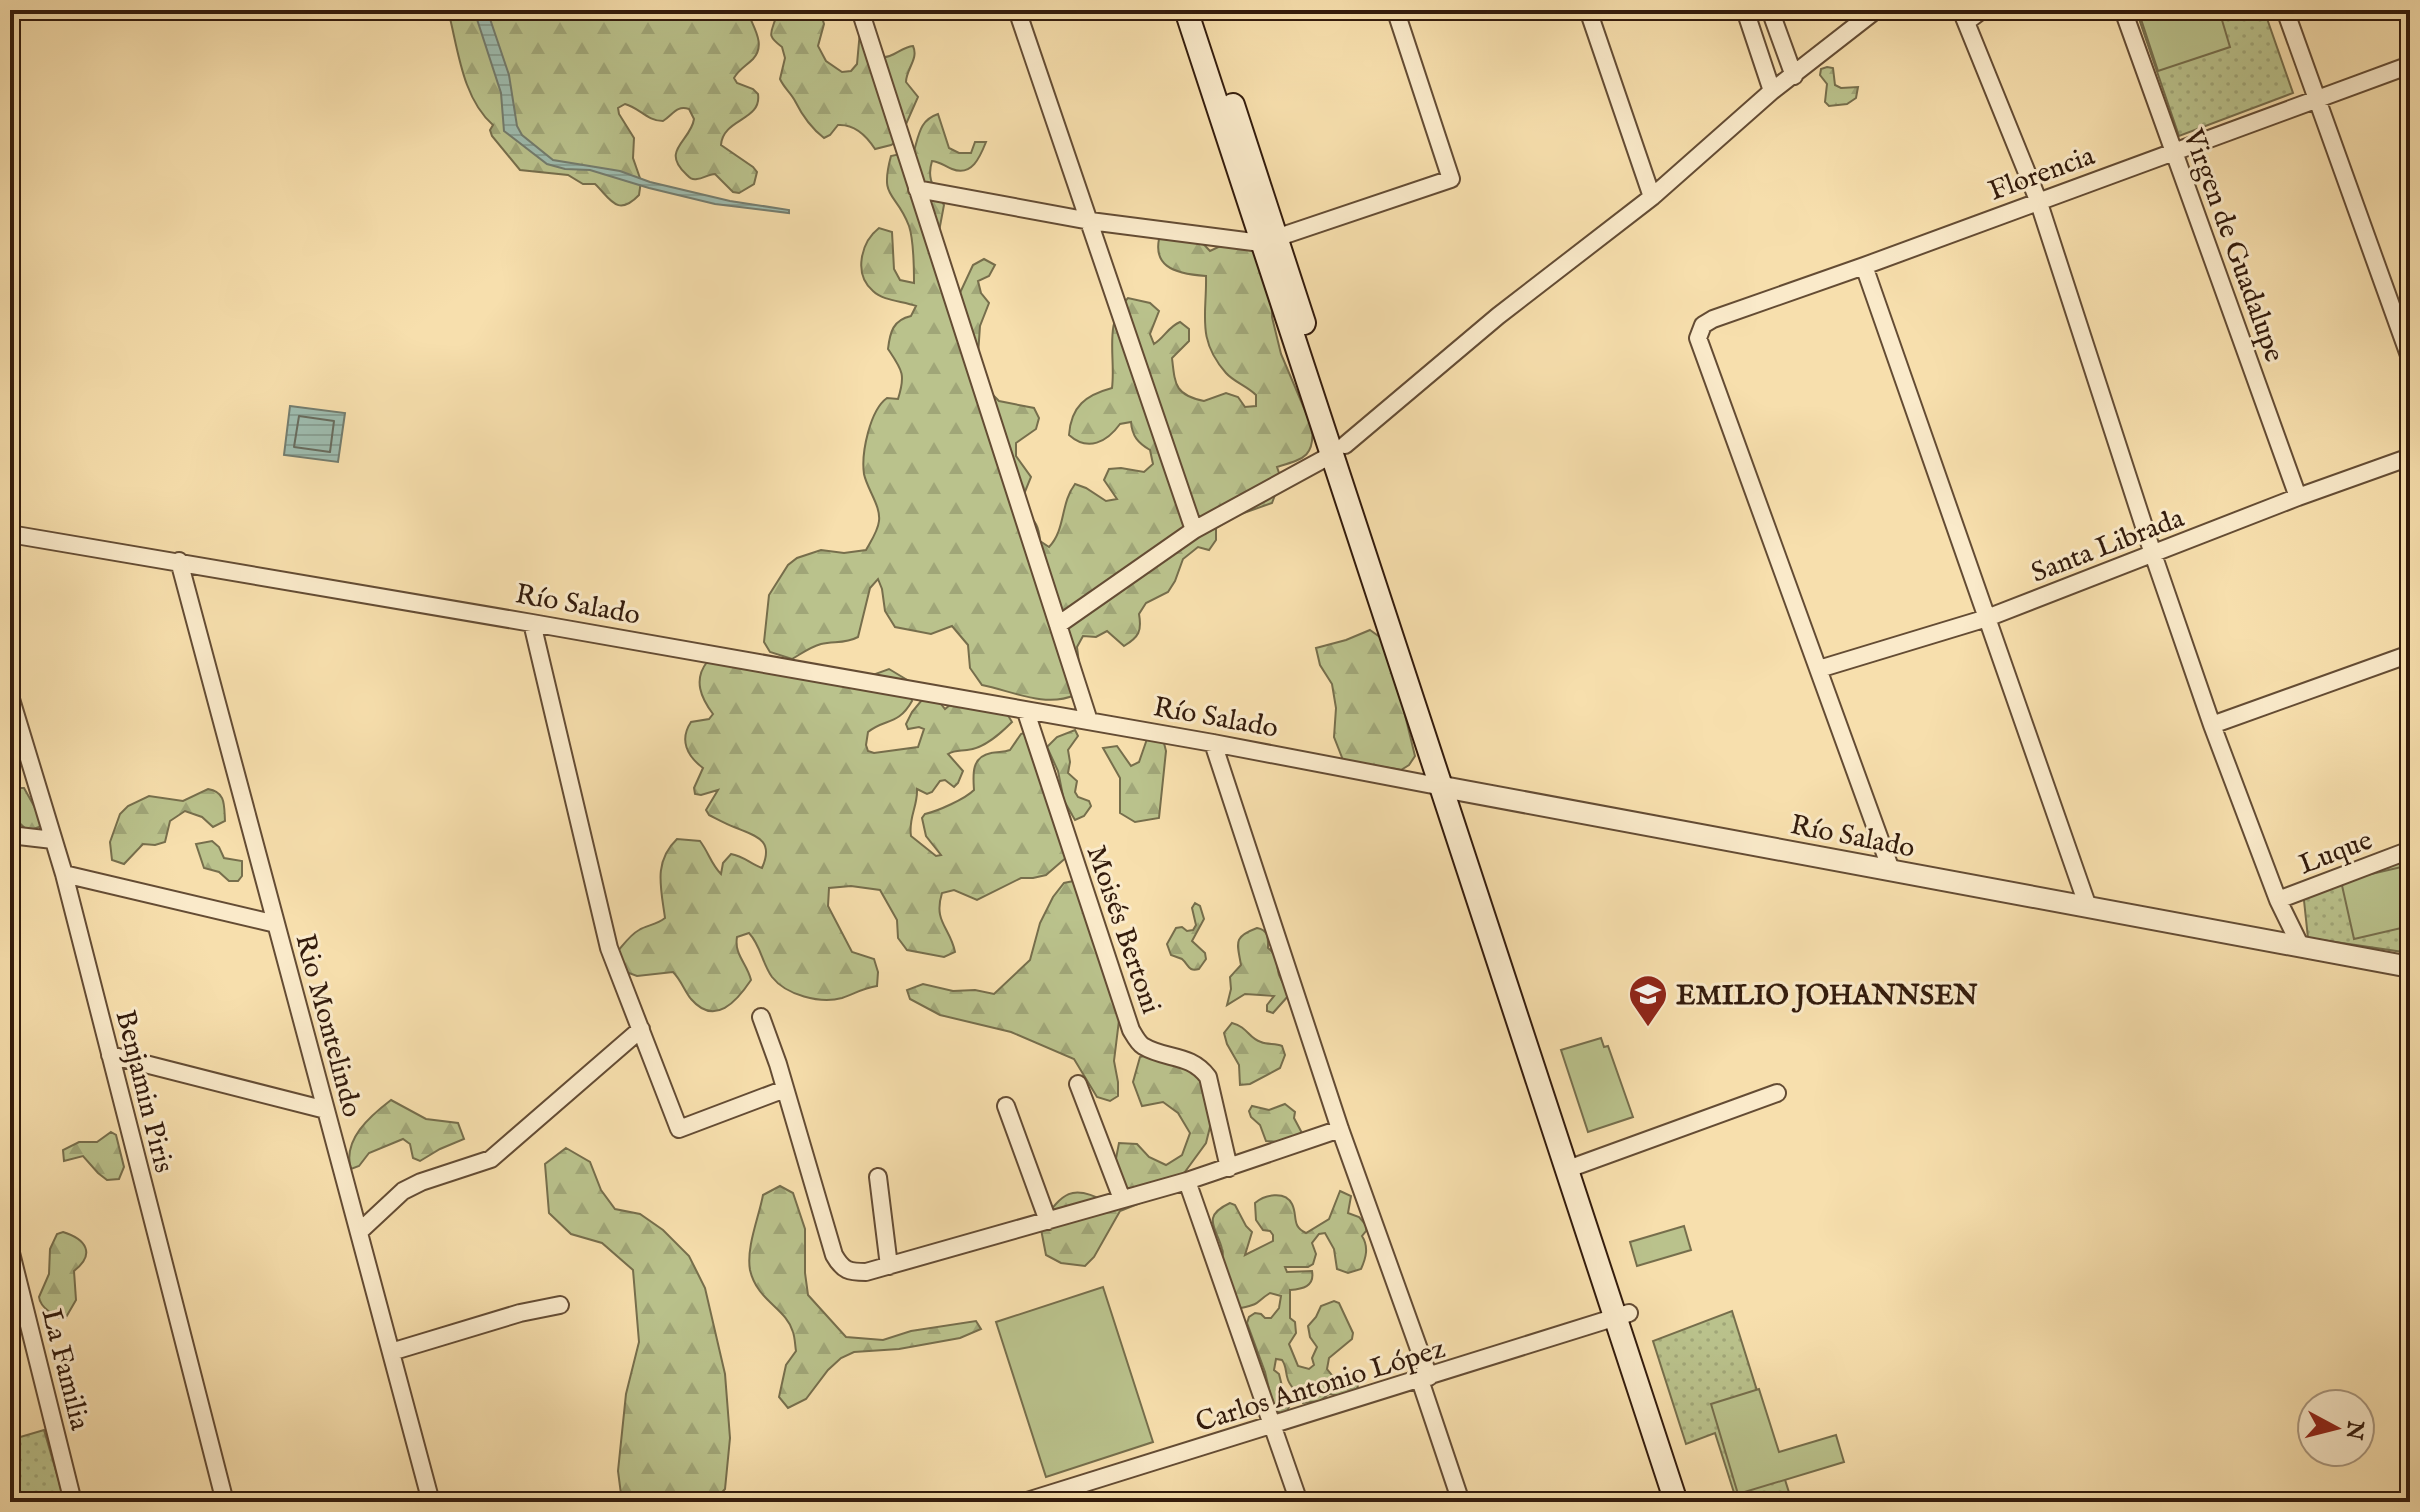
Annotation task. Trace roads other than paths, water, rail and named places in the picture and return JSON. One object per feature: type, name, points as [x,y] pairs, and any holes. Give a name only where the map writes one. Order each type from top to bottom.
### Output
[{"type":"main road","points":[[1186,10],[1269,240],[1623,1315],[1691,1502]]},
{"type":"main road","points":[[1201,10],[1269,240]]},
{"type":"main road","points":[[1623,1315],[1676,1502]]},
{"type":"street","points":[[860,10],[1089,721]]},
{"type":"street","points":[[1017,10],[1194,530]]},
{"type":"street","points":[[1588,10],[1652,197]]},
{"type":"street","points":[[1745,10],[1772,91]]},
{"type":"street","points":[[1770,10],[1794,76]]},
{"type":"street","points":[[1058,625],[1194,530],[1339,450],[1498,316],[1652,197],[1772,91],[1876,10]]},
{"type":"street","points":[[1982,10],[1964,16],[2038,200],[2212,725],[2278,900],[2301,947]]},
{"type":"street","name":"Virgen de Guadalupe","points":[[2123,10],[2298,497]]},
{"type":"street","points":[[2285,10],[2410,358]]},
{"type":"street","points":[[917,189],[1090,221],[1269,240],[1451,179],[1398,18]]},
{"type":"street","name":"Florencia","points":[[1819,669],[1698,338],[1703,325],[2410,65]]},
{"type":"street","points":[[1864,266],[2088,907]]},
{"type":"street","name":"Santa Librada","points":[[1819,669],[1987,618],[2298,497],[2410,457]]},
{"type":"street","name":"Río Salado","points":[[10,534],[1213,743],[2410,967]]},
{"type":"street","name":"Rio Montelindo","points":[[179,561],[431,1502]]},
{"type":"street","points":[[532,623],[609,948],[679,1129],[785,1089]]},
{"type":"street","points":[[2212,725],[2410,654]]},
{"type":"street","points":[[1819,669],[1891,870]]},
{"type":"street","name":"Benjamin Piris","points":[[10,696],[64,874],[225,1502]]},
{"type":"street","name":"Moisés Bertoni","points":[[1026,712],[1131,1030],[1141,1045],[1200,1066],[1208,1077],[1229,1168]]},
{"type":"street","points":[[1213,743],[1424,1379],[1461,1502]]},
{"type":"street","points":[[10,835],[53,840]]},
{"type":"street","name":"Luque","points":[[2278,900],[2410,850]]},
{"type":"street","points":[[64,874],[276,924]]},
{"type":"street","points":[[761,1017],[834,1255],[841,1268],[849,1272],[866,1272],[889,1266],[1187,1181],[1340,1129]]},
{"type":"street","points":[[359,1232],[403,1191],[491,1159],[641,1029]]},
{"type":"street","points":[[110,1055],[326,1110]]},
{"type":"street","points":[[1078,1084],[1122,1199]]},
{"type":"street","points":[[1574,1167],[1777,1093]]},
{"type":"street","points":[[1006,1106],[1048,1221]]},
{"type":"street","points":[[878,1177],[889,1266]]},
{"type":"street","points":[[1187,1181],[1299,1502]]},
{"type":"street","name":"La Familia","points":[[10,1249],[73,1502]]},
{"type":"street","points":[[391,1352],[520,1313],[560,1305]]},
{"type":"street","name":"Carlos Antonio López","points":[[1024,1502],[1623,1315]]},
{"type":"water","points":[[474,10],[487,10],[509,75],[517,126],[522,135],[553,160],[620,171],[650,182],[730,201],[789,210],[789,213],[715,204],[590,170],[565,169],[547,164],[504,131],[501,93]]},
{"type":"water","points":[[290,406],[345,413],[338,462],[284,455]]},
{"type":"place","name":"EMILIO JOHANNSEN","points":[[1648,1028]]}]
